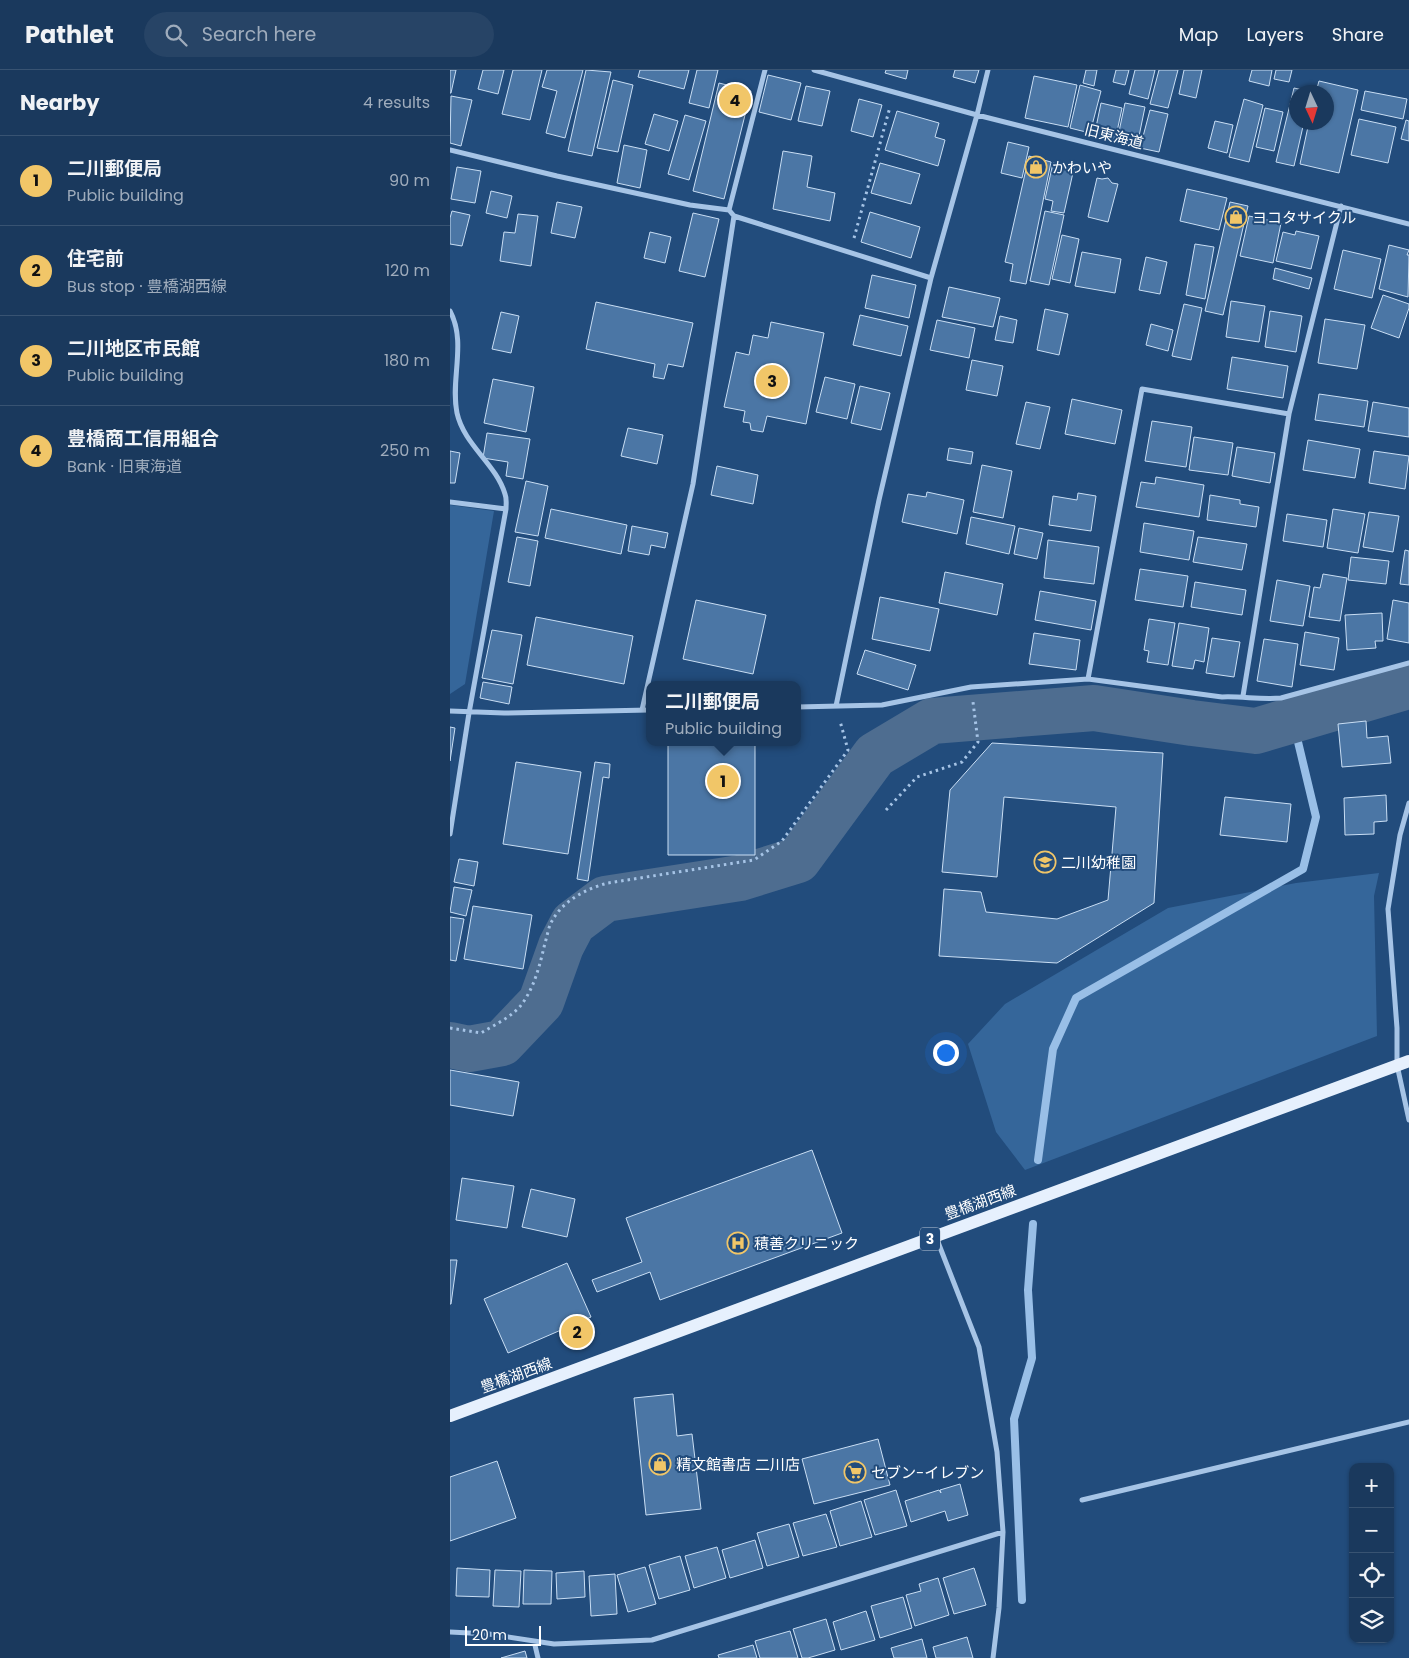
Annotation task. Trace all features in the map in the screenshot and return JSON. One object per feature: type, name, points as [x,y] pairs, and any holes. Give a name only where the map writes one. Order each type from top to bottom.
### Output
[{"type":"main road","name":"豊橋湖西線","points":[[450,1416],[1403,1063]]},
{"type":"street","points":[[729,210],[765,70]]},
{"type":"street","name":"旧東海道","points":[[814,70],[977,115],[1409,224]]},
{"type":"street","points":[[836,706],[879,500],[931,278],[988,70]]},
{"type":"street","points":[[450,150],[690,205],[729,210],[734,216],[931,278]]},
{"type":"street","points":[[1243,696],[1289,414],[1341,206]]},
{"type":"street","points":[[649,681],[693,484],[734,216]]},
{"type":"street","points":[[450,311],[458,334],[455,387],[457,413],[466,436],[499,480],[506,496],[506,509],[469,713],[450,834]]},
{"type":"street","points":[[1088,679],[1142,389],[1289,414]]},
{"type":"street","points":[[450,502],[506,509]]},
{"type":"street","points":[[801,707],[882,704],[970,687],[1088,679],[1222,696],[1243,696],[1261,700],[1281,698],[1409,663]]},
{"type":"street","points":[[642,710],[646,692]]},
{"type":"street","points":[[450,711],[469,713],[646,710]]},
{"type":"street","points":[[1409,804],[1400,835],[1388,910],[1396,1028],[1403,1063],[1409,1120]]},
{"type":"street","points":[[936,1236],[979,1347],[997,1452],[1003,1532],[999,1608],[993,1658]]},
{"type":"street","points":[[1082,1500],[1409,1422]]},
{"type":"street","points":[[450,1632],[489,1634],[554,1644],[652,1640],[1003,1532]]},
{"type":"street","points":[[534,1641],[538,1658]]},
{"type":"path","points":[[850,252],[894,92]]},
{"type":"path","points":[[886,810],[917,777],[962,762],[978,742],[970,687]]},
{"type":"path","points":[[450,1028],[481,1033],[520,1006],[536,976],[550,925],[559,912],[575,896],[591,888],[608,883],[754,860],[782,841],[848,750],[836,706]]},
{"type":"shaded area","points":[[450,505],[494,511],[465,684],[450,694]]},
{"type":"shaded area","points":[[1379,873],[1374,896],[1377,1036],[1025,1170],[996,1132],[968,1044],[1005,1004],[1168,908],[1296,883]]},
{"type":"building","points":[[450,70],[456,70],[451,93],[450,93]]},
{"type":"building","points":[[483,70],[504,70],[498,94],[478,89]]},
{"type":"building","points":[[513,70],[542,70],[530,120],[502,114]]},
{"type":"building","points":[[547,70],[583,70],[565,138],[546,133],[557,91],[542,87]]},
{"type":"building","points":[[586,70],[611,72],[592,156],[568,151]]},
{"type":"building","points":[[640,70],[689,70],[684,89],[638,77]]},
{"type":"building","points":[[697,70],[718,70],[709,108],[689,103]]},
{"type":"building","points":[[886,70],[908,70],[906,79],[885,73]]},
{"type":"building","points":[[955,70],[979,70],[975,83],[953,77]]},
{"type":"building","points":[[1086,70],[1097,70],[1094,86],[1083,83]]},
{"type":"building","points":[[1116,70],[1129,70],[1125,85],[1113,82]]},
{"type":"building","points":[[1135,70],[1155,70],[1148,99],[1129,94]]},
{"type":"building","points":[[1159,70],[1178,70],[1168,108],[1150,104]]},
{"type":"building","points":[[1184,70],[1202,70],[1196,98],[1179,94]]},
{"type":"building","points":[[1252,70],[1272,70],[1269,86],[1249,81]]},
{"type":"building","points":[[1276,70],[1292,70],[1289,82],[1274,79]]},
{"type":"building","points":[[768,75],[801,83],[791,120],[759,112]]},
{"type":"building","points":[[1034,76],[1077,85],[1068,127],[1025,118]]},
{"type":"building","points":[[613,80],[633,85],[618,152],[597,148]]},
{"type":"building","points":[[1319,81],[1358,90],[1339,173],[1300,164],[1307,130],[1334,130],[1334,85],[1318,85]]},
{"type":"building","points":[[719,83],[751,91],[724,199],[693,191]]},
{"type":"building","points":[[1080,85],[1101,91],[1090,133],[1070,128]]},
{"type":"building","points":[[806,86],[830,91],[822,126],[798,121]]},
{"type":"building","points":[[1365,91],[1407,99],[1403,119],[1361,110]]},
{"type":"building","points":[[451,96],[472,100],[461,146],[450,143]]},
{"type":"building","points":[[859,99],[882,105],[873,137],[851,131]]},
{"type":"building","points":[[1244,99],[1263,105],[1249,162],[1229,157]]},
{"type":"building","points":[[1101,103],[1122,108],[1115,141],[1094,137]]},
{"type":"building","points":[[1125,103],[1145,107],[1137,146],[1117,141]]},
{"type":"building","points":[[1265,108],[1283,112],[1274,151],[1256,147]]},
{"type":"building","points":[[1289,109],[1289,130],[1302,130],[1294,166],[1276,162]]},
{"type":"building","points":[[1150,110],[1168,114],[1159,152],[1140,148]]},
{"type":"building","points":[[897,111],[939,123],[935,137],[945,140],[938,166],[885,150]]},
{"type":"building","points":[[654,114],[678,121],[669,151],[645,144]]},
{"type":"building","points":[[685,115],[706,121],[689,180],[668,174]]},
{"type":"building","points":[[1359,119],[1396,127],[1388,163],[1351,155]]},
{"type":"building","points":[[1406,120],[1409,121],[1409,141],[1401,139]]},
{"type":"building","points":[[1215,121],[1233,125],[1227,153],[1208,148]]},
{"type":"building","points":[[1008,142],[1029,147],[1022,178],[1001,173]]},
{"type":"building","points":[[624,145],[647,150],[640,188],[617,183]]},
{"type":"building","points":[[783,151],[812,156],[807,187],[835,193],[830,221],[773,209]]},
{"type":"building","points":[[1029,156],[1051,162],[1026,284],[1010,281],[1013,264],[1005,262]]},
{"type":"building","points":[[880,163],[920,174],[911,204],[871,193]]},
{"type":"building","points":[[1053,163],[1074,168],[1064,213],[1051,211],[1053,201],[1045,199]]},
{"type":"building","points":[[457,167],[481,171],[475,203],[451,199]]},
{"type":"building","points":[[1097,178],[1108,178],[1112,183],[1118,184],[1108,222],[1088,217]]},
{"type":"building","points":[[1187,189],[1227,198],[1219,230],[1180,221]]},
{"type":"building","points":[[491,191],[512,196],[507,218],[486,213]]},
{"type":"building","points":[[557,202],[582,207],[575,238],[551,233]]},
{"type":"building","points":[[1230,202],[1248,206],[1223,315],[1205,311]]},
{"type":"building","points":[[452,211],[470,215],[462,246],[450,244],[450,218]]},
{"type":"building","points":[[1045,211],[1064,215],[1049,285],[1030,281]]},
{"type":"building","points":[[870,212],[920,227],[911,258],[861,242]]},
{"type":"building","points":[[693,213],[719,219],[705,277],[679,271]]},
{"type":"building","points":[[518,214],[538,216],[531,266],[500,261],[504,232],[515,233]]},
{"type":"building","points":[[1249,216],[1281,223],[1273,263],[1240,256]]},
{"type":"building","points":[[1296,231],[1319,236],[1311,269],[1276,261],[1283,232],[1295,235]]},
{"type":"building","points":[[650,232],[671,237],[665,263],[644,258]]},
{"type":"building","points":[[1062,235],[1079,239],[1070,283],[1052,279]]},
{"type":"building","points":[[1195,244],[1214,247],[1205,299],[1186,295]]},
{"type":"building","points":[[1389,245],[1409,250],[1407,255],[1409,255],[1408,297],[1379,289]]},
{"type":"building","points":[[1343,250],[1381,259],[1372,298],[1334,289]]},
{"type":"building","points":[[1082,252],[1121,259],[1115,293],[1075,286]]},
{"type":"building","points":[[1146,257],[1167,262],[1160,294],[1139,290]]},
{"type":"building","points":[[1275,268],[1312,278],[1309,289],[1273,279]]},
{"type":"building","points":[[872,275],[916,285],[909,318],[865,308]]},
{"type":"building","points":[[949,287],[1000,298],[993,327],[942,317]]},
{"type":"building","points":[[1383,295],[1409,304],[1399,338],[1371,328]]},
{"type":"building","points":[[1231,301],[1265,306],[1259,342],[1226,337]]},
{"type":"building","points":[[596,302],[693,323],[683,367],[668,364],[664,379],[653,377],[655,364],[586,349]]},
{"type":"building","points":[[1184,304],[1202,308],[1191,360],[1172,356]]},
{"type":"building","points":[[1045,309],[1068,314],[1059,355],[1037,350]]},
{"type":"building","points":[[1270,311],[1302,316],[1296,352],[1265,347]]},
{"type":"building","points":[[501,312],[519,316],[511,353],[492,349]]},
{"type":"building","points":[[860,315],[908,326],[901,356],[853,345]]},
{"type":"building","points":[[1000,316],[1017,320],[1013,343],[995,340]]},
{"type":"building","points":[[1325,319],[1365,325],[1357,369],[1318,363]]},
{"type":"building","points":[[937,320],[975,328],[969,358],[930,350]]},
{"type":"building","points":[[771,322],[824,333],[806,424],[767,416],[763,432],[751,430],[750,423],[743,422],[745,411],[724,407],[736,352],[749,355],[753,335],[768,338]]},
{"type":"building","points":[[1151,324],[1173,330],[1168,351],[1146,345]]},
{"type":"building","points":[[1232,357],[1288,366],[1283,398],[1227,389]]},
{"type":"building","points":[[972,360],[1003,366],[997,396],[966,390]]},
{"type":"building","points":[[825,377],[855,384],[847,419],[816,412]]},
{"type":"building","points":[[493,379],[534,387],[526,432],[484,423]]},
{"type":"building","points":[[860,386],[890,393],[881,430],[851,423]]},
{"type":"building","points":[[1319,394],[1368,401],[1364,427],[1315,420]]},
{"type":"building","points":[[1072,399],[1122,410],[1115,444],[1065,434]]},
{"type":"building","points":[[1026,402],[1050,407],[1040,449],[1016,444]]},
{"type":"building","points":[[1373,402],[1409,408],[1409,437],[1368,431]]},
{"type":"building","points":[[1152,421],[1192,427],[1186,467],[1145,461]]},
{"type":"building","points":[[628,428],[663,435],[657,464],[621,456]]},
{"type":"building","points":[[487,433],[530,439],[523,479],[506,476],[508,462],[483,458]]},
{"type":"building","points":[[1194,437],[1233,443],[1228,475],[1189,470]]},
{"type":"building","points":[[1308,440],[1360,449],[1355,478],[1303,470]]},
{"type":"building","points":[[1237,447],[1275,453],[1270,483],[1232,476]]},
{"type":"building","points":[[949,448],[973,452],[971,464],[947,460]]},
{"type":"building","points":[[450,451],[460,453],[455,483],[450,483]]},
{"type":"building","points":[[1374,451],[1409,456],[1405,489],[1369,483]]},
{"type":"building","points":[[982,465],[1012,471],[1003,518],[973,512]]},
{"type":"building","points":[[717,466],[758,475],[753,504],[711,495]]},
{"type":"building","points":[[1156,477],[1204,485],[1199,517],[1136,507],[1141,482],[1155,484]]},
{"type":"building","points":[[526,481],[548,486],[538,536],[515,532]]},
{"type":"building","points":[[927,492],[964,500],[957,534],[902,522],[908,494],[926,497]]},
{"type":"building","points":[[1078,493],[1096,496],[1091,531],[1049,525],[1053,496],[1077,500]]},
{"type":"building","points":[[1210,495],[1240,500],[1240,504],[1259,507],[1256,527],[1207,520]]},
{"type":"building","points":[[551,509],[627,525],[621,554],[545,538]]},
{"type":"building","points":[[1333,509],[1365,514],[1358,553],[1327,548]]},
{"type":"building","points":[[1369,512],[1399,516],[1393,552],[1363,547]]},
{"type":"building","points":[[1287,514],[1327,520],[1323,547],[1283,541]]},
{"type":"building","points":[[971,517],[1015,526],[1009,554],[966,544]]},
{"type":"building","points":[[1144,523],[1194,531],[1189,560],[1140,552]]},
{"type":"building","points":[[632,526],[668,533],[665,548],[651,545],[649,555],[628,551]]},
{"type":"building","points":[[1019,528],[1043,533],[1037,559],[1014,554]]},
{"type":"building","points":[[517,537],[538,541],[530,586],[508,582]]},
{"type":"building","points":[[1198,537],[1247,544],[1242,570],[1193,562]]},
{"type":"building","points":[[1048,540],[1099,547],[1094,584],[1044,578]]},
{"type":"building","points":[[1405,550],[1409,551],[1409,585],[1400,584]]},
{"type":"building","points":[[1351,557],[1389,561],[1386,584],[1348,580]]},
{"type":"building","points":[[1140,569],[1188,576],[1183,607],[1135,600]]},
{"type":"building","points":[[945,572],[1003,584],[997,615],[939,603]]},
{"type":"building","points":[[1323,574],[1347,578],[1340,621],[1309,617],[1314,587],[1320,588]]},
{"type":"building","points":[[1277,580],[1310,586],[1303,626],[1270,621]]},
{"type":"building","points":[[1195,582],[1246,590],[1242,615],[1191,607]]},
{"type":"building","points":[[1040,591],[1096,601],[1091,630],[1035,620]]},
{"type":"building","points":[[880,597],[939,609],[930,651],[872,639]]},
{"type":"building","points":[[696,600],[766,615],[753,674],[683,659]]},
{"type":"building","points":[[1393,600],[1409,603],[1409,643],[1387,639]]},
{"type":"building","points":[[1382,613],[1383,641],[1375,641],[1376,648],[1347,650],[1345,615]]},
{"type":"building","points":[[536,617],[633,636],[624,684],[527,665]]},
{"type":"building","points":[[1149,619],[1175,623],[1168,665],[1147,662],[1149,651],[1144,650]]},
{"type":"building","points":[[1179,623],[1209,628],[1204,662],[1195,660],[1193,669],[1172,666]]},
{"type":"building","points":[[492,630],[522,635],[513,684],[482,678]]},
{"type":"building","points":[[1305,632],[1339,638],[1334,670],[1300,665]]},
{"type":"building","points":[[1034,633],[1080,640],[1076,670],[1029,664]]},
{"type":"building","points":[[1212,638],[1240,642],[1234,677],[1206,673]]},
{"type":"building","points":[[1264,639],[1298,644],[1292,687],[1257,681]]},
{"type":"building","points":[[865,650],[916,665],[908,690],[857,674]]},
{"type":"building","points":[[483,682],[512,687],[509,704],[480,698]]},
{"type":"building","points":[[1366,721],[1367,738],[1388,736],[1391,763],[1342,767],[1338,724]]},
{"type":"building","points":[[450,727],[455,728],[450,761]]},
{"type":"building","points":[[992,743],[1163,753],[1154,903],[1057,963],[939,956],[944,889],[981,892],[986,912],[1057,919],[1108,900],[1116,807],[1004,797],[997,877],[942,872],[950,790]]},
{"type":"building","points":[[668,746],[755,746],[755,855],[668,855]]},
{"type":"building","points":[[516,762],[581,772],[568,854],[503,844]]},
{"type":"building","points":[[595,762],[610,764],[609,778],[603,777],[588,881],[577,879]]},
{"type":"building","points":[[1386,795],[1387,821],[1374,822],[1374,834],[1345,835],[1344,798]]},
{"type":"building","points":[[1225,797],[1291,804],[1287,842],[1220,835]]},
{"type":"building","points":[[459,859],[478,862],[474,886],[454,882]]},
{"type":"building","points":[[454,887],[472,890],[466,916],[450,912]]},
{"type":"building","points":[[473,906],[532,915],[523,969],[464,959]]},
{"type":"building","points":[[450,917],[464,919],[456,961],[450,960]]},
{"type":"building","points":[[450,1070],[519,1082],[513,1116],[450,1105]]},
{"type":"building","points":[[812,1150],[842,1233],[660,1300],[650,1272],[597,1292],[592,1280],[642,1262],[626,1218]]},
{"type":"building","points":[[462,1178],[514,1186],[507,1228],[456,1220]]},
{"type":"building","points":[[531,1189],[575,1199],[567,1237],[522,1227]]},
{"type":"building","points":[[450,1260],[457,1260],[451,1304],[450,1304]]},
{"type":"building","points":[[567,1263],[591,1317],[508,1353],[484,1299]]},
{"type":"building","points":[[673,1394],[677,1436],[692,1434],[701,1509],[646,1515],[634,1398]]},
{"type":"building","points":[[878,1439],[890,1485],[814,1504],[802,1459]]},
{"type":"building","points":[[497,1461],[516,1518],[450,1541],[450,1477]]},
{"type":"building","points":[[960,1484],[968,1515],[948,1521],[945,1511],[911,1522],[905,1501],[939,1490],[941,1493],[940,1490]]},
{"type":"building","points":[[896,1490],[907,1526],[875,1535],[864,1500]]},
{"type":"building","points":[[861,1501],[872,1537],[840,1546],[830,1511]]},
{"type":"building","points":[[826,1514],[837,1547],[803,1556],[793,1523]]},
{"type":"building","points":[[789,1524],[799,1557],[767,1566],[757,1533]]},
{"type":"building","points":[[755,1540],[763,1568],[730,1578],[722,1550]]},
{"type":"building","points":[[717,1547],[726,1578],[694,1588],[685,1556]]},
{"type":"building","points":[[680,1556],[690,1590],[659,1599],[649,1565]]},
{"type":"building","points":[[645,1567],[656,1604],[628,1612],[617,1575]]},
{"type":"building","points":[[457,1568],[490,1570],[489,1597],[456,1596]]},
{"type":"building","points":[[974,1568],[986,1605],[954,1614],[943,1578]]},
{"type":"building","points":[[495,1570],[521,1571],[519,1607],[493,1606]]},
{"type":"building","points":[[524,1570],[552,1571],[551,1604],[523,1604]]},
{"type":"building","points":[[584,1571],[585,1597],[557,1599],[556,1573]]},
{"type":"building","points":[[615,1574],[617,1614],[591,1616],[589,1576]]},
{"type":"building","points":[[938,1578],[949,1615],[915,1626],[906,1595],[921,1591],[919,1584]]},
{"type":"building","points":[[903,1597],[912,1628],[880,1638],[871,1606]]},
{"type":"building","points":[[866,1611],[875,1640],[841,1650],[833,1622]]},
{"type":"building","points":[[826,1619],[835,1650],[802,1658],[793,1629]]},
{"type":"building","points":[[790,1631],[798,1658],[760,1658],[755,1641]]},
{"type":"building","points":[[967,1637],[973,1658],[936,1658],[933,1647]]},
{"type":"building","points":[[922,1639],[927,1658],[894,1658],[891,1648]]},
{"type":"building","points":[[753,1645],[757,1658],[719,1658],[718,1655]]},
{"type":"building","points":[[525,1651],[527,1658],[501,1658]]},
{"type":"waterway","points":[[450,1045],[469,1049],[502,1043],[541,1002],[561,946],[573,923],[605,899],[740,878],[798,860],[875,755],[932,721],[1094,708],[1256,731],[1408,686]]},
{"type":"waterway","points":[[1038,1160],[1053,1049],[1076,998],[1303,869],[1316,817],[1293,721]]},
{"type":"waterway","points":[[1022,1600],[1014,1419],[1032,1358],[1028,1290],[1033,1224]]},
{"type":"place","name":"豊橋商工信用組合","points":[[735,100]]},
{"type":"place","name":"かわいや","points":[[1036,167]]},
{"type":"place","name":"ヨコタサイクル","points":[[1236,217]]},
{"type":"place","name":"二川地区市民館","points":[[772,381]]},
{"type":"place","name":"二川郵便局","points":[[723,781]]},
{"type":"place","name":"二川幼稚園","points":[[1045,862]]},
{"type":"place","name":"積善クリニック","points":[[738,1243]]},
{"type":"place","name":"住宅前","points":[[577,1332]]},
{"type":"place","name":"精文館書店 二川店","points":[[660,1464]]},
{"type":"place","name":"セブン-イレブン","points":[[855,1472]]}]
